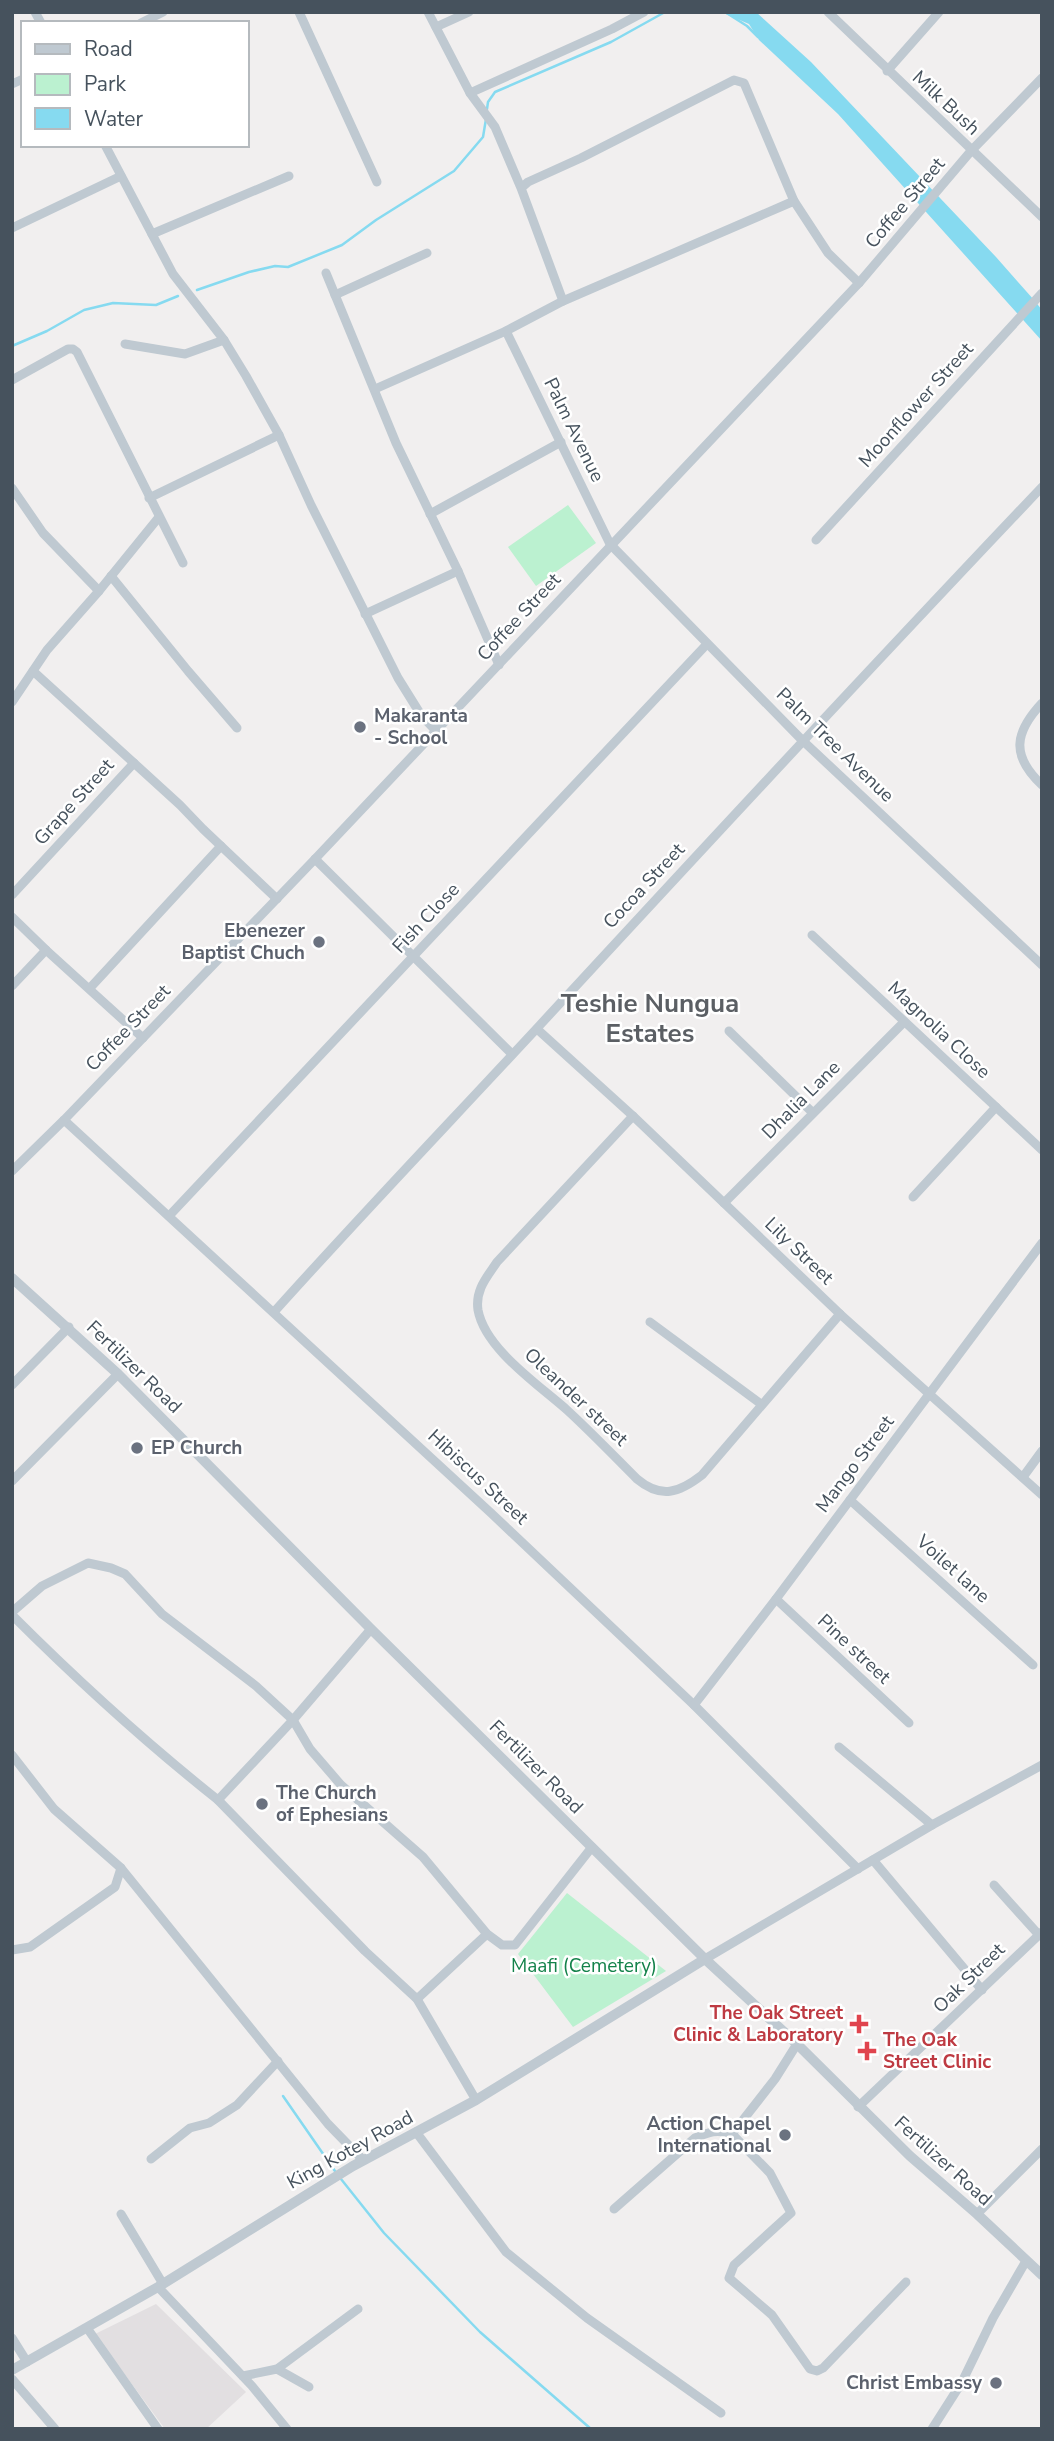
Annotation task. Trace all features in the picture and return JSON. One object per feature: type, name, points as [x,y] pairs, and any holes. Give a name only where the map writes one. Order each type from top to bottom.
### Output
[{"type":"street","points":[[145,21],[163,12]]},
{"type":"street","points":[[299,12],[377,182]]},
{"type":"street","points":[[428,12],[470,93],[495,127],[563,301]]},
{"type":"street","points":[[436,27],[469,12]]},
{"type":"street","points":[[470,93],[644,12]]},
{"type":"street","name":"Milk Bush","points":[[828,12],[1042,217]]},
{"type":"street","points":[[887,71],[939,12]]},
{"type":"street","name":"Coffee Street","points":[[12,1171],[277,899],[859,283],[971,151],[1042,78]]},
{"type":"street","points":[[521,188],[528,181],[582,158],[734,80],[740,80],[744,83],[794,201],[816,238],[859,283]]},
{"type":"street","points":[[106,147],[173,274],[224,340],[279,435],[365,614],[411,701],[436,731]]},
{"type":"street","points":[[12,228],[121,176]]},
{"type":"street","points":[[152,234],[289,177]]},
{"type":"street","points":[[375,389],[506,331],[563,301],[794,201]]},
{"type":"street","points":[[335,295],[427,253]]},
{"type":"street","points":[[326,273],[397,443],[499,665]]},
{"type":"street","name":"Moonflower Street","points":[[816,540],[1042,293]]},
{"type":"street","name":"Palm Avenue","points":[[506,331],[611,544]]},
{"type":"street","points":[[125,344],[185,354],[224,340]]},
{"type":"street","points":[[12,380],[68,349],[73,349],[183,563]]},
{"type":"street","points":[[149,498],[279,435]]},
{"type":"street","points":[[430,513],[561,442]]},
{"type":"street","name":"Cocoa Street","points":[[274,1312],[802,740],[1042,487]]},
{"type":"street","points":[[12,488],[43,533],[99,591]]},
{"type":"street","points":[[12,702],[47,650],[159,517]]},
{"type":"street","name":"Palm Tree Avenue","points":[[611,544],[802,740],[1042,965]]},
{"type":"street","points":[[365,614],[458,571]]},
{"type":"street","points":[[111,576],[237,728]]},
{"type":"street","name":"Fish Close","points":[[169,1216],[707,643]]},
{"type":"street","points":[[33,671],[180,805],[277,899]]},
{"type":"street","points":[[1042,703],[1029,717],[1019,737],[1020,755],[1030,774],[1042,785]]},
{"type":"street","name":"Grape Street","points":[[12,895],[134,763]]},
{"type":"street","points":[[90,988],[221,846]]},
{"type":"street","points":[[315,859],[512,1054]]},
{"type":"street","points":[[12,917],[144,1038]]},
{"type":"street","name":"Magnolia Close","points":[[812,935],[1042,1150]]},
{"type":"street","points":[[12,986],[46,950]]},
{"type":"street","name":"Dhalia Lane","points":[[724,1203],[812,1112],[905,1022]]},
{"type":"street","name":"Lily Street","points":[[537,1028],[840,1314],[1042,1494]]},
{"type":"street","points":[[729,1031],[812,1112]]},
{"type":"street","points":[[913,1197],[996,1107]]},
{"type":"street","name":"Oleander street","points":[[633,1116],[497,1262],[479,1287],[478,1309],[486,1333],[508,1358],[648,1488],[667,1492],[687,1487],[702,1475],[840,1314]]},
{"type":"street","name":"Hibiscus Street","points":[[64,1120],[274,1312],[694,1705],[858,1869]]},
{"type":"street","name":"Mango Street","points":[[694,1705],[776,1600],[1042,1243]]},
{"type":"street","name":"Fertilizer Road","points":[[12,1278],[118,1374],[705,1959],[797,2044],[858,2106],[1042,2275]]},
{"type":"street","points":[[650,1322],[761,1404]]},
{"type":"street","points":[[12,1385],[69,1327]]},
{"type":"street","points":[[12,1481],[118,1374]]},
{"type":"street","points":[[1023,1477],[1042,1451]]},
{"type":"street","name":"Voilet lane","points":[[850,1500],[1033,1665]]},
{"type":"street","points":[[476,2100],[417,1999],[365,1951],[218,1800],[103,1704],[12,1613],[42,1586],[88,1563],[125,1574],[162,1614],[256,1686],[293,1720],[310,1749],[341,1786],[423,1857],[486,1934],[502,1945],[515,1945],[592,1847]]},
{"type":"street","name":"Pine street","points":[[776,1600],[909,1723]]},
{"type":"street","points":[[218,1800],[293,1720],[371,1629]]},
{"type":"street","points":[[839,1747],[932,1825]]},
{"type":"street","points":[[12,1755],[54,1809],[121,1868],[358,2163]]},
{"type":"street","points":[[705,1959],[932,1825],[1042,1765]]},
{"type":"street","points":[[873,1860],[982,1990]]},
{"type":"street","points":[[12,1950],[30,1947],[106,1894],[114,1887],[121,1868]]},
{"type":"street","points":[[994,1885],[1040,1933]]},
{"type":"street","name":"Oak Street","points":[[858,2106],[1040,1933]]},
{"type":"street","points":[[417,1999],[486,1934]]},
{"type":"street","name":"King Kotey Road","points":[[12,2370],[160,2285],[325,2182],[476,2100],[705,1959]]},
{"type":"street","points":[[732,2134],[775,2079],[797,2044]]},
{"type":"street","points":[[151,2159],[190,2128],[209,2123],[237,2105],[278,2061]]},
{"type":"street","points":[[614,2208],[695,2138],[720,2130],[732,2134],[770,2173],[791,2213],[734,2265],[729,2278],[772,2315],[810,2369],[817,2371],[823,2368],[906,2282]]},
{"type":"street","points":[[416,2132],[506,2252],[587,2318],[721,2413]]},
{"type":"street","points":[[977,2214],[1042,2148]]},
{"type":"street","points":[[121,2214],[160,2285],[288,2429]]},
{"type":"street","points":[[932,2429],[962,2382],[993,2318],[1026,2261]]},
{"type":"street","points":[[243,2376],[277,2369],[358,2309]]},
{"type":"street","points":[[87,2328],[158,2429]]},
{"type":"street","points":[[12,2338],[27,2362]]},
{"type":"street","points":[[277,2369],[309,2387]]},
{"type":"street","points":[[12,2379],[55,2429]]},
{"type":"shaded area","points":[[156,2304],[246,2392],[206,2429],[165,2429],[95,2334]]},
{"type":"green space","points":[[568,505],[596,543],[536,586],[508,547]]},
{"type":"green space","name":"Maafi (Cemetery)","points":[[567,1893],[666,1971],[573,2027],[518,1954]]},
{"type":"water","points":[[721,12],[756,12],[811,62],[1034,300],[1042,310],[1042,341],[838,114],[759,40],[749,24]]},
{"type":"waterway","points":[[487,109],[495,92],[611,42],[665,12]]},
{"type":"waterway","points":[[725,12],[747,26],[758,37]]},
{"type":"waterway","points":[[197,290],[249,272],[275,266],[288,267],[342,245],[376,220],[454,171],[483,137],[486,119]]},
{"type":"waterway","points":[[12,346],[47,331],[84,310],[113,303],[156,305],[178,296]]},
{"type":"waterway","points":[[283,2096],[337,2174]]},
{"type":"waterway","points":[[341,2179],[384,2233],[480,2332],[591,2429]]},
{"type":"place","name":"Makaranta - School","points":[[360,727]]},
{"type":"place","name":"Ebenezer Baptist Chuch","points":[[319,942]]},
{"type":"place","name":"EP Church","points":[[137,1448]]},
{"type":"place","name":"The Church of Ephesians","points":[[262,1804]]},
{"type":"place","name":"The Oak Street Clinic & Laboratory","points":[[859,2024]]},
{"type":"place","name":"The Oak Street Clinic","points":[[867,2051]]},
{"type":"place","name":"Action Chapel International","points":[[785,2135]]},
{"type":"place","name":"Christ Embassy","points":[[996,2383]]},
{"type":"district","name":"Teshie Nungua Estates","points":[[650,1018]]}]
